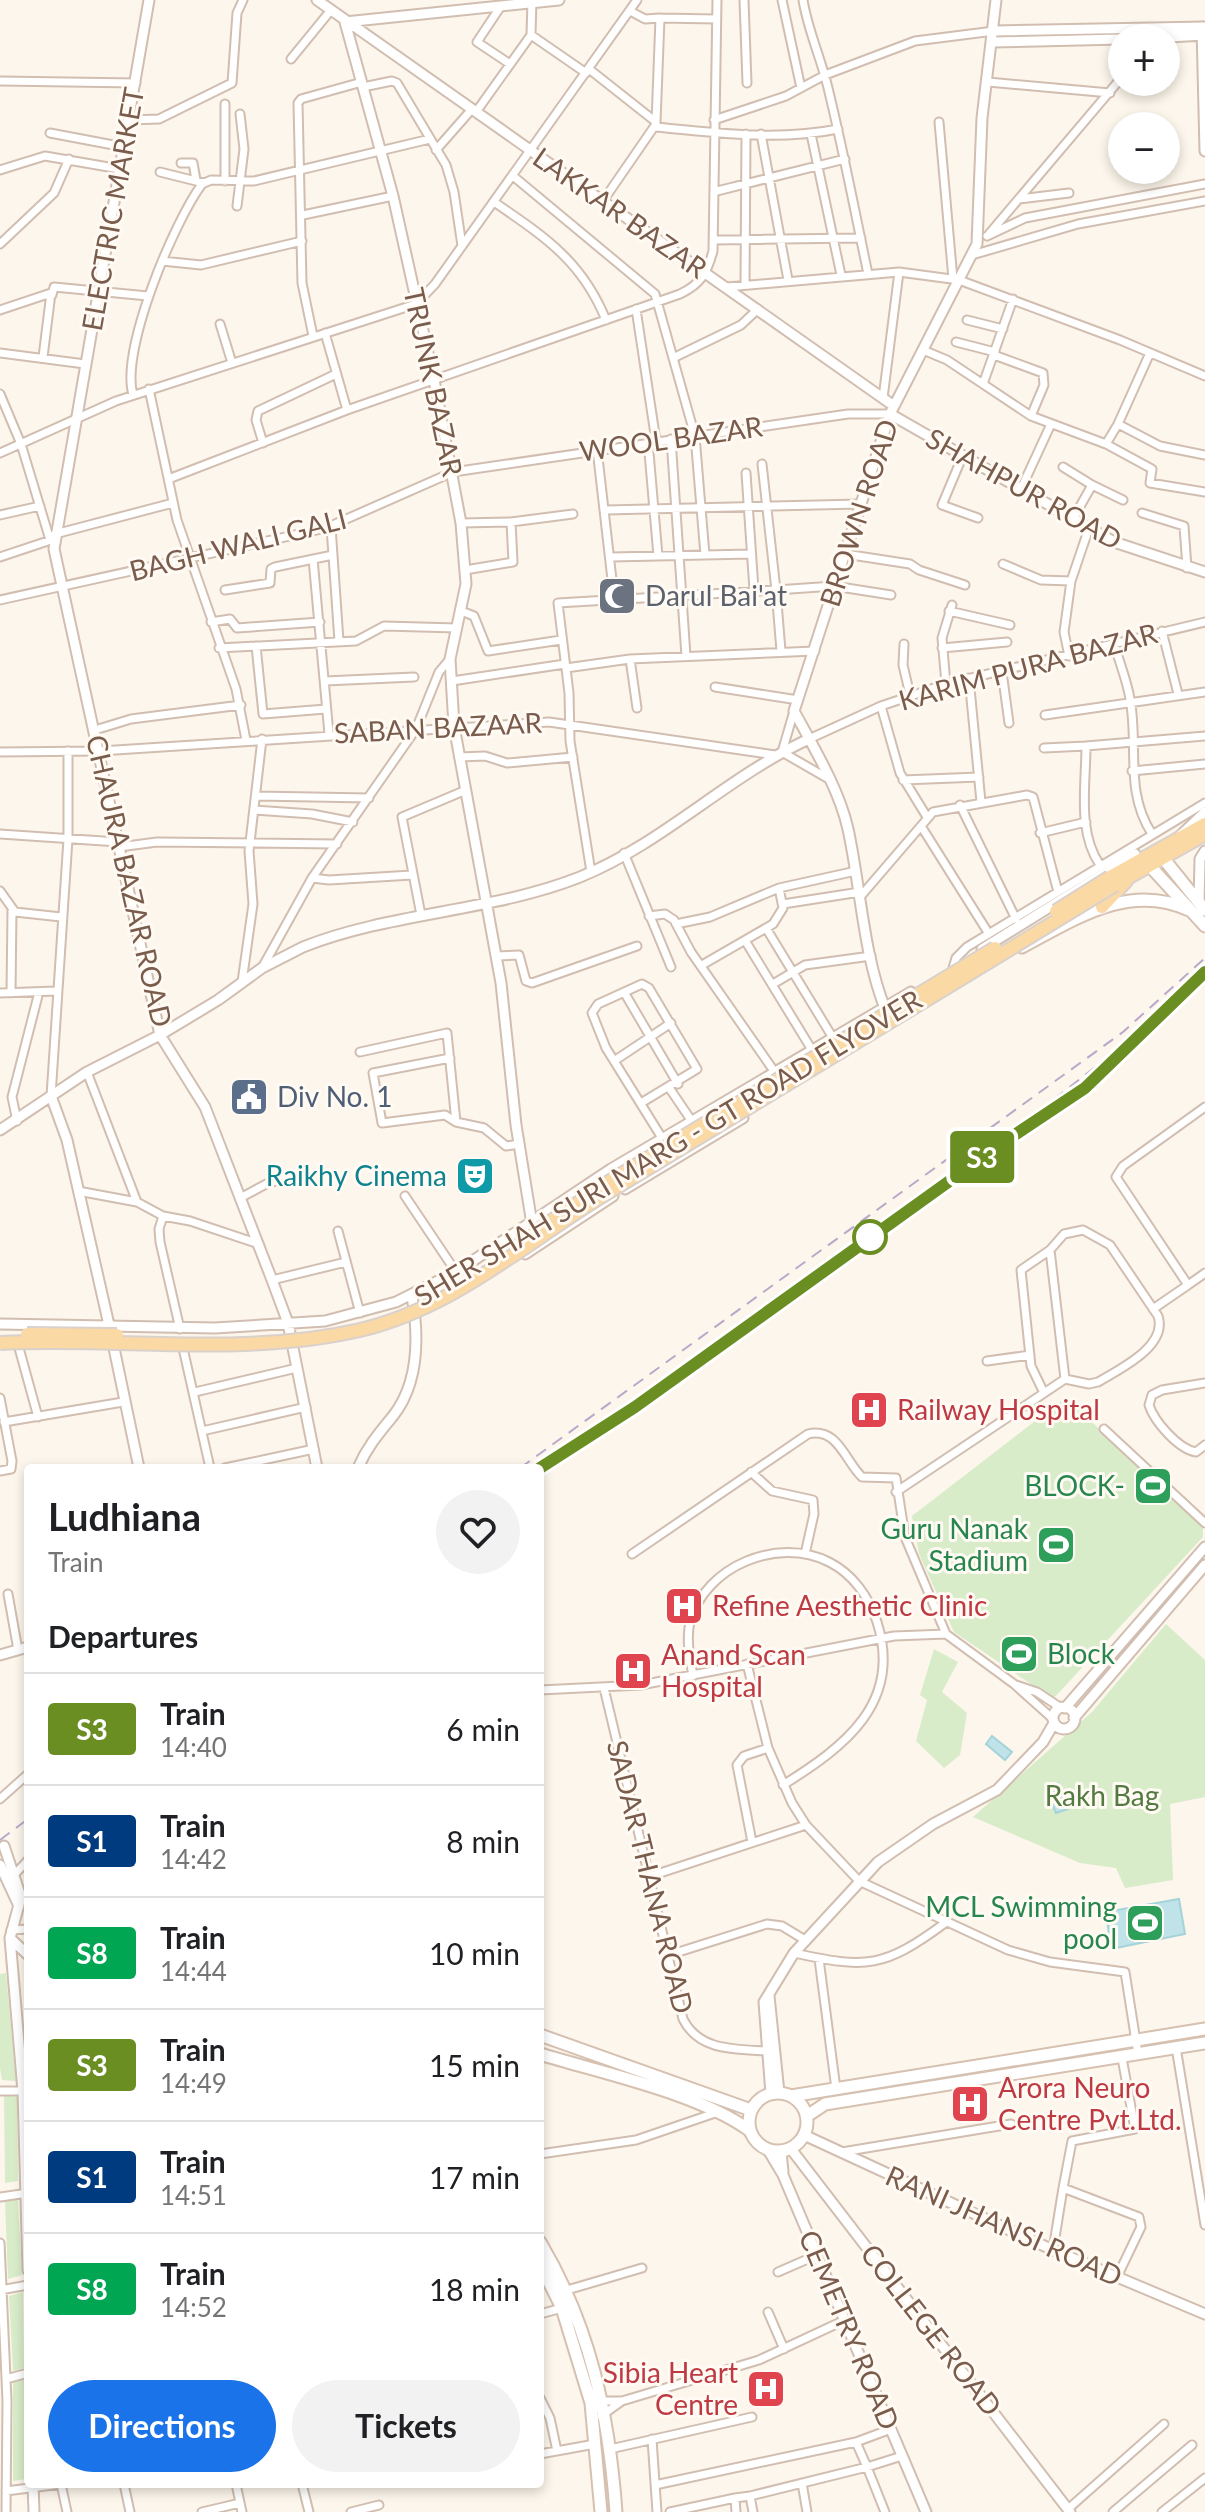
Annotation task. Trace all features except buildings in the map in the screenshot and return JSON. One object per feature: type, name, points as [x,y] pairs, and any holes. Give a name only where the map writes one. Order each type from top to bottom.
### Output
[{"type":"main road","points":[[1159,854],[1205,824]]},
{"type":"main road","points":[[1135,854],[1159,854],[1205,834]]},
{"type":"main road","points":[[1159,854],[1205,926]]},
{"type":"main road","name":"SHER SHAH SURI MARG - GT ROAD FLYOVER","points":[[0,1346],[280,1342],[362,1329],[419,1311],[473,1282],[592,1202],[1149,865],[1159,854]]},
{"type":"main road","name":"SHER SHAH SURI MARG - GT ROAD FLYOVER","points":[[0,1335],[43,1333],[160,1338],[282,1334],[363,1322],[410,1307],[495,1260],[610,1181],[1159,854]]},
{"type":"main road","points":[[1149,865],[1195,908]]},
{"type":"main road","points":[[1102,907],[1130,876],[1153,878],[1195,908]]},
{"type":"main road","points":[[967,979],[1102,907],[1146,898],[1195,908]]},
{"type":"main road","points":[[749,2130],[751,2110],[757,2102],[780,2094],[836,2089],[1205,2029]]},
{"type":"main road","points":[[544,2036],[751,2110]]},
{"type":"main road","points":[[544,2055],[718,2112],[749,2130],[768,2150],[786,2150],[804,2135],[807,2116],[825,2104],[1205,2043]]},
{"type":"main road","points":[[780,2094],[807,2116]]},
{"type":"main road","points":[[544,2249],[576,2309],[597,2401],[593,2418],[601,2512]]},
{"type":"main road","points":[[544,2272],[605,2414],[616,2512]]},
{"type":"street","name":"ELECTRIC MARKET","points":[[56,561],[53,538],[149,0]]},
{"type":"street","points":[[129,120],[159,119],[232,83],[236,21],[243,0]]},
{"type":"street","name":"LAKKAR BAZAR","points":[[317,0],[883,398],[892,410]]},
{"type":"street","points":[[345,22],[559,0]]},
{"type":"street","points":[[0,453],[75,417],[149,389],[416,304],[462,247],[632,12],[637,0]]},
{"type":"street","points":[[171,478],[347,410],[690,289],[706,274],[714,240],[717,0]]},
{"type":"street","points":[[744,0],[747,83]]},
{"type":"street","points":[[782,0],[801,88]]},
{"type":"street","points":[[803,0],[812,45],[825,75],[838,129],[868,274]]},
{"type":"street","name":"BROWN ROAD","points":[[794,711],[892,410],[977,244],[982,118],[996,0]]},
{"type":"street","points":[[436,150],[474,110],[531,35],[532,2]]},
{"type":"street","points":[[506,4],[477,42],[510,64]]},
{"type":"street","points":[[291,59],[331,10]]},
{"type":"street","points":[[632,12],[645,19],[716,19]]},
{"type":"street","points":[[603,201],[656,124],[660,18]]},
{"type":"street","name":"TRUNK BAZAR","points":[[345,22],[393,196],[434,380],[461,523],[465,570],[461,611],[450,659],[454,726],[496,956],[532,1224]]},
{"type":"street","points":[[1180,30],[1204,31]]},
{"type":"street","points":[[993,37],[1108,31]]},
{"type":"street","points":[[1180,34],[1204,31]]},
{"type":"street","points":[[1204,31],[1205,151]]},
{"type":"street","points":[[531,35],[588,71],[656,124],[714,133],[746,134],[811,134],[838,129]]},
{"type":"street","points":[[714,120],[925,38],[1108,39]]},
{"type":"street","points":[[0,81],[136,83]]},
{"type":"street","points":[[988,82],[1108,93]]},
{"type":"street","points":[[313,336],[302,283],[299,101],[362,85],[397,83],[436,150],[453,187],[462,247]]},
{"type":"street","points":[[977,244],[1108,95]]},
{"type":"street","points":[[225,104],[225,181]]},
{"type":"street","points":[[237,206],[244,149],[240,114]]},
{"type":"street","points":[[939,122],[956,280]]},
{"type":"street","points":[[50,133],[124,147]]},
{"type":"street","points":[[745,284],[746,134]]},
{"type":"street","points":[[761,134],[788,280]]},
{"type":"street","points":[[811,134],[841,275]]},
{"type":"street","points":[[160,172],[200,182],[240,183],[430,139]]},
{"type":"street","points":[[0,170],[40,156],[120,169]]},
{"type":"street","points":[[0,244],[54,193],[69,159]]},
{"type":"street","points":[[717,191],[845,159]]},
{"type":"street","points":[[133,395],[130,375],[148,296],[200,182],[193,163],[181,163]]},
{"type":"street","points":[[513,176],[626,266],[651,288],[658,301],[695,436],[705,555]]},
{"type":"street","points":[[987,236],[1025,218],[1205,184]]},
{"type":"street","points":[[1019,199],[1069,193]]},
{"type":"street","points":[[303,215],[393,196]]},
{"type":"street","points":[[972,255],[1078,224],[1205,201]]},
{"type":"street","points":[[494,202],[568,258],[589,283],[606,320]]},
{"type":"street","points":[[714,240],[861,238]]},
{"type":"street","points":[[162,261],[201,265],[302,241]]},
{"type":"street","points":[[883,398],[899,272]]},
{"type":"street","points":[[727,287],[899,272],[956,280],[1013,299],[1205,376]]},
{"type":"street","points":[[43,357],[54,287],[148,296]]},
{"type":"street","points":[[0,310],[46,293],[52,295]]},
{"type":"street","points":[[983,384],[1013,299]]},
{"type":"street","points":[[636,309],[652,441],[658,556]]},
{"type":"street","points":[[673,358],[741,325],[758,309]]},
{"type":"street","points":[[967,320],[1003,329]]},
{"type":"street","points":[[220,324],[232,363]]},
{"type":"street","points":[[325,333],[347,410]]},
{"type":"street","points":[[956,342],[1043,373],[1044,385],[1031,416]]},
{"type":"street","points":[[923,350],[947,360],[1031,416],[1106,444],[1152,469],[1150,484],[1205,492]]},
{"type":"street","points":[[0,353],[85,364]]},
{"type":"street","points":[[1106,444],[1150,353]]},
{"type":"street","points":[[263,443],[256,420],[258,411],[336,374]]},
{"type":"street","points":[[149,389],[171,478],[173,503],[219,648],[241,705],[246,740]]},
{"type":"street","points":[[0,394],[21,444],[53,538]]},
{"type":"street","name":"WOOL BAZAR","points":[[453,472],[652,441],[892,410]]},
{"type":"street","name":"SHAHPUR ROAD","points":[[892,410],[1114,542],[1205,572]]},
{"type":"street","points":[[1021,489],[1051,424]]},
{"type":"street","points":[[1118,424],[1160,446],[1205,455]]},
{"type":"street","points":[[671,439],[686,656]]},
{"type":"street","points":[[597,449],[614,597]]},
{"type":"street","points":[[963,455],[942,505],[978,518]]},
{"type":"street","points":[[762,464],[769,506],[781,651]]},
{"type":"street","points":[[1063,467],[1123,500]]},
{"type":"street","name":"BAGH WALI GALI","points":[[0,600],[331,527],[453,472]]},
{"type":"street","points":[[746,473],[754,590]]},
{"type":"street","points":[[1073,519],[1092,485]]},
{"type":"street","points":[[0,557],[173,503]]},
{"type":"street","points":[[606,510],[860,504]]},
{"type":"street","points":[[0,515],[40,506]]},
{"type":"street","points":[[1142,513],[1184,526],[1187,568]]},
{"type":"street","points":[[461,523],[511,522],[573,514]]},
{"type":"street","points":[[465,570],[513,562],[511,522]]},
{"type":"street","points":[[331,527],[339,641]]},
{"type":"street","points":[[1069,656],[1064,632],[1071,581],[1089,528]]},
{"type":"street","points":[[611,557],[751,554]]},
{"type":"street","points":[[845,554],[910,564],[965,585]]},
{"type":"street","points":[[225,590],[270,583],[272,568],[333,555]]},
{"type":"street","points":[[313,559],[329,734]]},
{"type":"street","name":"CHAURA BAZAR ROAD","points":[[56,561],[160,1035],[200,1097],[242,1197],[288,1323],[316,1464]]},
{"type":"street","points":[[1003,564],[1041,580],[1071,581]]},
{"type":"street","points":[[591,872],[569,723],[560,601],[834,586],[891,595]]},
{"type":"street","points":[[946,684],[942,648],[951,608],[1010,625]]},
{"type":"street","points":[[461,611],[474,616],[488,651],[561,640]]},
{"type":"street","points":[[211,622],[230,619],[237,628],[320,622]]},
{"type":"street","name":"KARIM PURA BAZAR","points":[[809,739],[881,706],[946,684],[1205,622]]},
{"type":"street","points":[[219,648],[363,640],[384,626],[457,628]]},
{"type":"street","points":[[1162,631],[1178,694]]},
{"type":"street","points":[[942,648],[1007,642]]},
{"type":"street","points":[[1114,643],[1130,700],[1132,771],[1138,808],[1152,834]]},
{"type":"street","points":[[904,644],[903,665],[910,695]]},
{"type":"street","points":[[256,646],[263,714],[326,709]]},
{"type":"street","points":[[452,681],[630,659],[815,651]]},
{"type":"street","points":[[262,968],[312,878],[416,729],[439,672],[450,659]]},
{"type":"street","points":[[630,659],[637,708]]},
{"type":"street","points":[[1002,672],[1009,723]]},
{"type":"street","points":[[325,681],[414,677]]},
{"type":"street","points":[[969,678],[981,802]]},
{"type":"street","points":[[715,687],[798,700]]},
{"type":"street","points":[[1045,715],[1130,700],[1205,692]]},
{"type":"street","points":[[95,730],[131,719],[241,705]]},
{"type":"street","points":[[881,706],[903,780],[927,817]]},
{"type":"street","points":[[794,711],[847,826],[871,956],[884,1007],[892,1024]]},
{"type":"street","points":[[778,754],[794,711]]},
{"type":"street","name":"SABAN BAZAAR","points":[[0,752],[100,751],[454,726],[569,723],[778,754]]},
{"type":"street","points":[[1044,748],[1131,744],[1205,736]]},
{"type":"street","points":[[242,982],[253,904],[250,843],[262,739]]},
{"type":"street","points":[[0,1130],[87,1072],[160,1035],[262,968],[315,942],[486,902],[591,872],[778,754],[809,739]]},
{"type":"street","points":[[1086,746],[1086,822],[1090,847],[1100,865]]},
{"type":"street","points":[[68,751],[68,839],[51,1096],[64,1130],[78,1191],[101,1324]]},
{"type":"street","points":[[458,752],[507,763],[573,757]]},
{"type":"street","points":[[778,754],[827,778]]},
{"type":"street","points":[[1132,771],[1205,764]]},
{"type":"street","points":[[903,780],[979,777]]},
{"type":"street","points":[[421,915],[402,817],[466,790]]},
{"type":"street","points":[[256,796],[369,798]]},
{"type":"street","points":[[783,904],[860,894],[927,817],[937,810],[1031,796],[1058,892]]},
{"type":"street","points":[[953,968],[964,949],[1205,803]]},
{"type":"street","points":[[960,805],[1016,919]]},
{"type":"street","points":[[254,810],[303,813],[353,822]]},
{"type":"street","points":[[1178,840],[1180,832],[1205,812]]},
{"type":"street","points":[[1040,833],[1086,822]]},
{"type":"street","points":[[921,826],[989,934]]},
{"type":"street","points":[[0,834],[119,844],[337,844]]},
{"type":"street","points":[[1195,908],[1200,859],[1205,851]]},
{"type":"street","points":[[624,853],[671,967]]},
{"type":"street","points":[[0,1324],[101,1324],[180,1329],[288,1323],[360,1313],[412,1296],[456,1272],[691,1120],[953,968],[1135,854]]},
{"type":"street","points":[[676,924],[710,917],[779,888],[856,871]]},
{"type":"street","points":[[312,878],[329,880],[412,875]]},
{"type":"street","points":[[702,965],[746,942],[778,918],[783,904],[779,888]]},
{"type":"street","points":[[0,891],[12,910],[11,993]]},
{"type":"street","points":[[12,910],[61,917]]},
{"type":"street","points":[[649,916],[665,914],[676,924],[774,1071]]},
{"type":"street","points":[[766,928],[794,969],[833,1038]]},
{"type":"street","points":[[746,942],[812,1050]]},
{"type":"street","points":[[496,956],[519,955],[526,981],[532,983],[637,946]]},
{"type":"street","points":[[773,984],[794,969],[825,960],[871,956]]},
{"type":"street","points":[[953,968],[957,976],[967,979]]},
{"type":"street","points":[[0,1346],[183,1348],[292,1345],[362,1333],[415,1317],[474,1286],[967,979]]},
{"type":"street","points":[[641,1103],[692,1075],[697,1065],[646,986],[624,992],[595,1006],[592,1013],[614,1061],[662,1138]]},
{"type":"street","points":[[0,993],[56,991]]},
{"type":"street","points":[[17,1121],[12,1097],[39,992]]},
{"type":"street","points":[[624,992],[678,1084]]},
{"type":"street","points":[[614,1061],[671,1023]]},
{"type":"street","points":[[360,1052],[447,1033],[456,1122]]},
{"type":"street","points":[[450,1058],[373,1073],[382,1123],[445,1115],[456,1122],[484,1128],[506,1146],[520,1144]]},
{"type":"street","points":[[87,1072],[137,1202]]},
{"type":"street","points":[[670,1089],[691,1120]]},
{"type":"street","points":[[1188,1285],[1116,1177],[1123,1166],[1204,1109]]},
{"type":"street","points":[[242,1197],[268,1183],[302,1175]]},
{"type":"street","points":[[78,1191],[137,1202],[163,1216],[190,1221],[259,1244]]},
{"type":"street","points":[[405,1196],[456,1272]]},
{"type":"street","points":[[163,1216],[159,1229],[160,1242],[180,1329]]},
{"type":"street","points":[[896,1492],[1065,1379],[1098,1382],[1151,1345],[1161,1328],[1153,1309],[1103,1239],[1083,1230],[1073,1230],[1057,1239],[1050,1250],[1021,1270],[1033,1375],[1044,1393]]},
{"type":"street","points":[[338,1231],[360,1313]]},
{"type":"street","points":[[1050,1250],[1065,1379]]},
{"type":"street","points":[[272,1280],[346,1262]]},
{"type":"street","points":[[1153,1309],[1205,1273]]},
{"type":"street","points":[[360,1464],[411,1382],[415,1317],[412,1296]]},
{"type":"street","points":[[19,1348],[38,1417]]},
{"type":"street","points":[[114,1348],[137,1464]]},
{"type":"street","points":[[183,1348],[209,1464]]},
{"type":"street","points":[[987,1361],[1030,1355]]},
{"type":"street","points":[[195,1392],[297,1368]]},
{"type":"street","points":[[1205,1383],[1162,1390],[1152,1395],[1149,1405],[1152,1414],[1187,1450],[1196,1452],[1205,1445]]},
{"type":"street","points":[[0,1398],[3,1441],[12,1464],[11,1469],[0,1471]]},
{"type":"street","points":[[4,1422],[123,1402]]},
{"type":"street","points":[[202,1431],[306,1407]]},
{"type":"street","points":[[1104,1429],[1205,1523]]},
{"type":"street","points":[[632,1554],[808,1434],[817,1432],[835,1440],[862,1477],[896,1478],[896,1492],[913,1560],[946,1634],[1014,1684],[1057,1724],[1073,1725],[1072,1711],[1037,1692],[1014,1684]]},
{"type":"street","points":[[244,1464],[314,1449]]},
{"type":"street","points":[[751,1472],[772,1491],[813,1500],[814,1514],[805,1554]]},
{"type":"street","points":[[780,2094],[767,2051],[764,2005],[794,1953],[878,1862],[910,1839],[997,1790],[1043,1742],[1057,1724],[1063,1708],[1205,1547]]},
{"type":"street","points":[[693,1676],[690,1622],[707,1591],[721,1576],[756,1557],[782,1552],[805,1554],[831,1562],[852,1578],[875,1614],[882,1638],[881,1681],[864,1720],[847,1740],[783,1785]]},
{"type":"street","points":[[1074,1718],[1205,1565]]},
{"type":"street","points":[[0,1655],[23,1649],[8,1594]]},
{"type":"street","points":[[544,1690],[604,1688],[693,1676],[882,1638],[946,1634]]},
{"type":"street","points":[[747,1664],[768,1748],[783,1785],[806,1825],[859,1881],[945,1923],[1050,1962],[1125,1972],[1138,2054]]},
{"type":"street","name":"SADAR THANA ROAD","points":[[604,1688],[683,2019],[697,2039],[715,2046],[767,2051]]},
{"type":"street","points":[[752,1842],[737,1765],[744,1756],[768,1748]]},
{"type":"street","points":[[0,1799],[24,1778]]},
{"type":"street","points":[[648,1877],[806,1825]]},
{"type":"street","points":[[4,1846],[8,1878]]},
{"type":"street","points":[[8,1878],[24,1864]]},
{"type":"street","points":[[0,1865],[21,1897],[10,1934],[24,2072]]},
{"type":"street","points":[[794,1953],[857,1964],[885,1959],[913,1946],[945,1923]]},
{"type":"street","points":[[669,1955],[767,1924],[782,1926],[805,1940]]},
{"type":"street","points":[[10,1934],[24,1930]]},
{"type":"street","points":[[10,1934],[24,1950]]},
{"type":"street","points":[[819,1959],[836,2089]]},
{"type":"street","points":[[0,1964],[12,1961]]},
{"type":"street","points":[[769,1996],[780,2094]]},
{"type":"street","points":[[1176,2047],[1205,2225]]},
{"type":"street","points":[[1053,2250],[1072,2141],[1135,2129],[1122,2058]]},
{"type":"street","points":[[0,2091],[24,2091]]},
{"type":"street","points":[[544,2153],[645,2138],[718,2112]]},
{"type":"street","points":[[842,2152],[1011,2124]]},
{"type":"street","name":"RANI JHANSI ROAD","points":[[804,2135],[1053,2250],[1205,2314]]},
{"type":"street","name":"CEMETRY ROAD","points":[[768,2150],[783,2175],[926,2512]]},
{"type":"street","points":[[783,2175],[786,2150]]},
{"type":"street","name":"COLLEGE ROAD","points":[[786,2150],[1069,2510]]},
{"type":"street","points":[[1063,2188],[1141,2220],[1141,2227],[1117,2277]]},
{"type":"street","points":[[0,2197],[24,2194]]},
{"type":"street","points":[[0,2243],[6,2512]]},
{"type":"street","points":[[778,2272],[817,2255]]},
{"type":"street","points":[[567,2290],[642,2268]]},
{"type":"street","points":[[1,2290],[24,2286]]},
{"type":"street","points":[[544,2313],[562,2308]]},
{"type":"street","points":[[768,2312],[784,2349]]},
{"type":"street","points":[[597,2401],[622,2401],[759,2360],[845,2320]]},
{"type":"street","points":[[4,2383],[24,2375]]},
{"type":"street","points":[[593,2418],[605,2414],[622,2401]]},
{"type":"street","points":[[544,2406],[550,2418],[557,2451]]},
{"type":"street","points":[[610,2449],[752,2417]]},
{"type":"street","points":[[1069,2510],[1164,2424]]},
{"type":"street","points":[[655,2485],[856,2442],[891,2429]]},
{"type":"street","points":[[652,2439],[657,2512]]},
{"type":"street","points":[[856,2442],[885,2512]]},
{"type":"street","points":[[544,2453],[595,2444]]},
{"type":"street","points":[[1113,2512],[1192,2445]]},
{"type":"street","points":[[670,2512],[750,2496],[902,2456]]},
{"type":"street","points":[[1162,2512],[1205,2478]]},
{"type":"street","points":[[802,2483],[807,2512]]},
{"type":"street","points":[[6,2491],[24,2488]]},
{"type":"street","points":[[33,2488],[34,2512]]},
{"type":"street","points":[[62,2488],[67,2512]]},
{"type":"street","points":[[125,2488],[130,2512]]},
{"type":"street","points":[[237,2488],[242,2512]]},
{"type":"street","points":[[303,2488],[309,2512]]},
{"type":"street","points":[[750,2496],[753,2512]]},
{"type":"street","points":[[735,2498],[736,2512]]},
{"type":"street","points":[[202,2512],[240,2503]]},
{"type":"street","points":[[351,2512],[379,2505]]},
{"type":"green space","name":"Guru Nanak Stadium","points":[[1065,1398],[1203,1522],[1203,1537],[1053,1699],[954,1632],[919,1554],[912,1516]]},
{"type":"green space","name":"Rakh Bag","points":[[1166,1624],[1205,1660],[1205,1797],[1170,1804],[1173,1880],[1125,1888],[1116,1868],[1080,1863],[973,1817],[1092,1712]]},
{"type":"green space","points":[[934,1649],[958,1662],[942,1692],[967,1713],[960,1755],[944,1768],[916,1741],[927,1700],[920,1695]]},
{"type":"green space","points":[[6,1973],[16,2081],[2,2080],[0,2068],[0,1974]]},
{"type":"green space","points":[[4,2095],[17,2097],[18,2181],[5,2183]]},
{"type":"green space","points":[[18,2200],[22,2275],[8,2279],[5,2201]]},
{"type":"green space","points":[[23,2292],[24,2368],[13,2371],[9,2296]]},
{"type":"green space","points":[[24,2379],[24,2479],[13,2481],[13,2382]]},
{"type":"water","points":[[992,1736],[1012,1752],[1005,1760],[986,1744]]},
{"type":"water","points":[[1058,1783],[1068,1809],[1056,1813],[1045,1789]]},
{"type":"water","name":"MCL Swimming pool","points":[[1179,1899],[1185,1934],[1111,1949],[1106,1912]]},
{"type":"railway","points":[[526,1464],[1123,1032],[1205,958]]},
{"type":"railway","points":[[1110,1063],[1159,1016]]},
{"type":"railway","points":[[581,1435],[652,1389],[1051,1102],[1114,1052]]},
{"type":"railway","points":[[544,1465],[594,1434]]},
{"type":"railway","points":[[0,1840],[24,1822]]},
{"type":"train","name":"S3","points":[[544,1465],[635,1407],[1001,1144],[1085,1088],[1205,972]]},
{"type":"place","name":"Darul Bai'at","points":[[617,596]]},
{"type":"place","name":"Div No. 1","points":[[249,1097]]},
{"type":"place","name":"Raikhy Cinema","points":[[475,1176]]},
{"type":"place","name":"Railway Hospital","points":[[869,1410]]},
{"type":"place","name":"BLOCK-","points":[[1153,1486]]},
{"type":"place","name":"Guru Nanak Stadium","points":[[1056,1545]]},
{"type":"place","name":"Refine Aesthetic Clinic","points":[[684,1606]]},
{"type":"place","name":"Block","points":[[1019,1654]]},
{"type":"place","name":"Anand Scan Hospital","points":[[633,1671]]},
{"type":"place","name":"MCL Swimming pool","points":[[1145,1923]]},
{"type":"place","name":"Arora Neuro Centre Pvt.Ltd.","points":[[970,2104]]},
{"type":"place","name":"Sibia Heart Centre","points":[[766,2389]]}]
